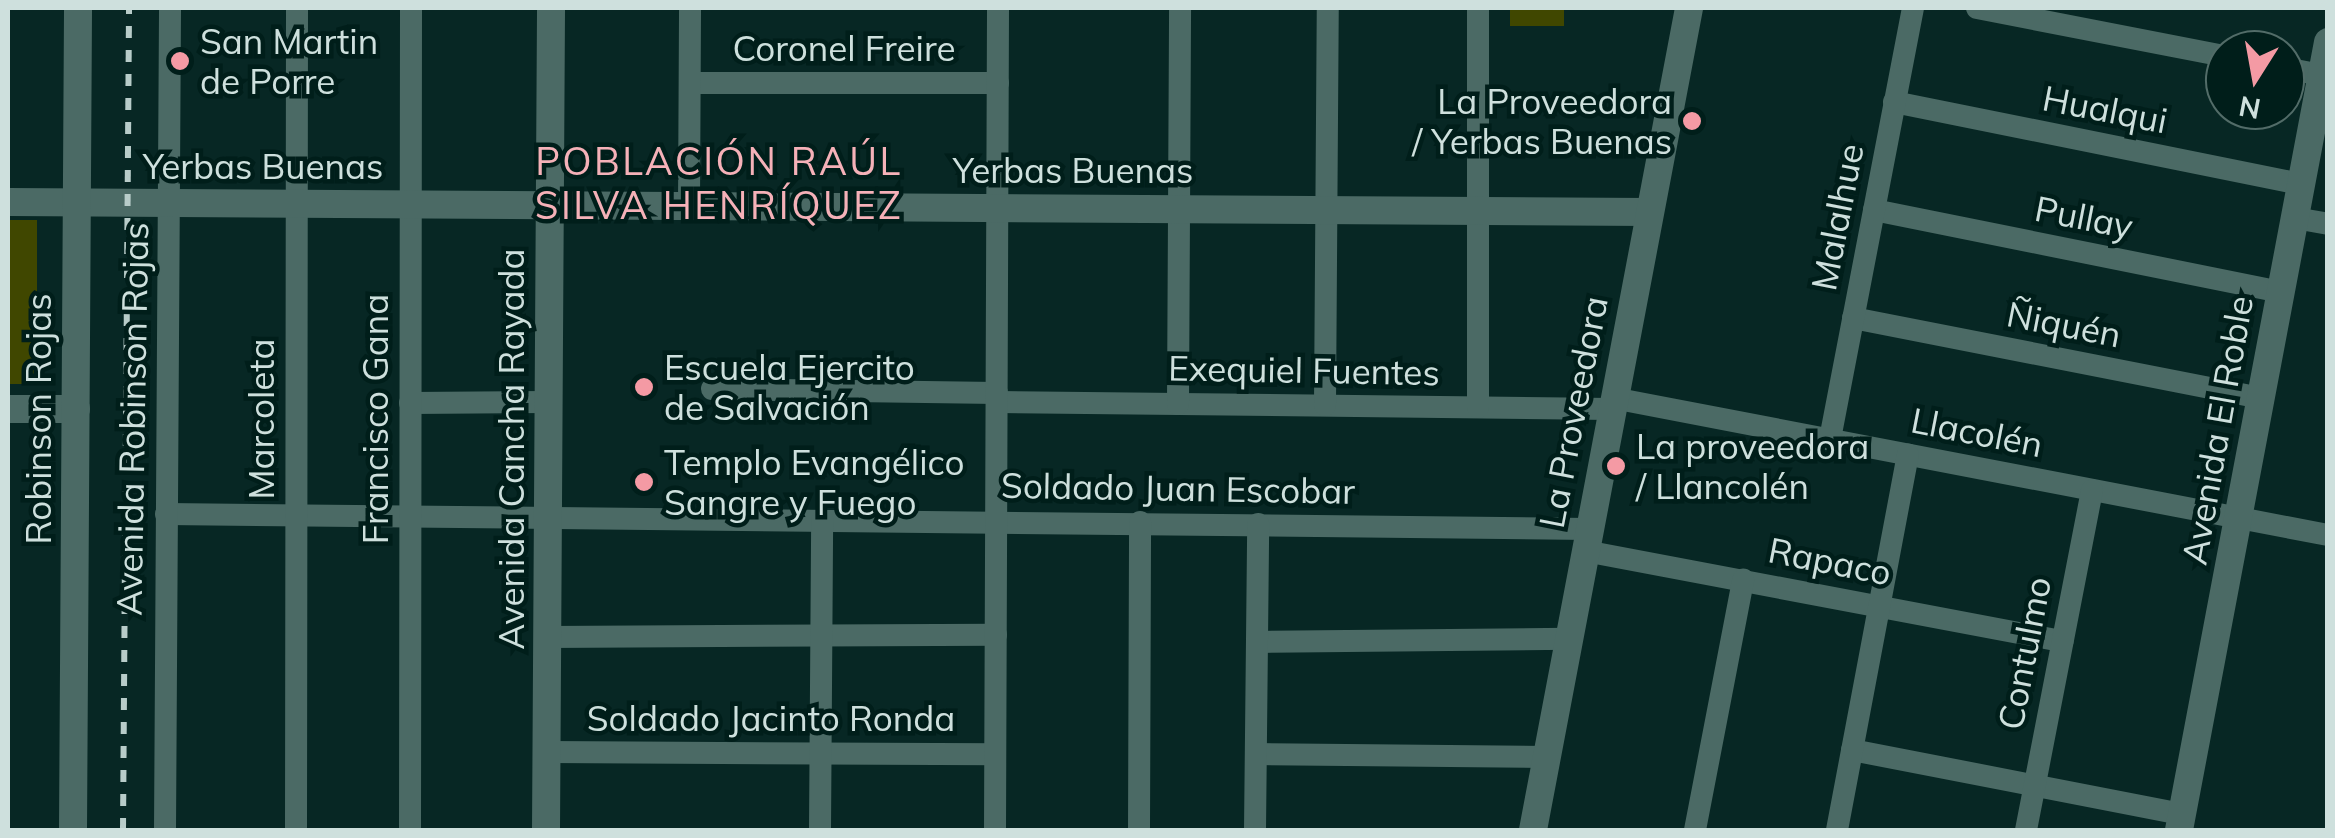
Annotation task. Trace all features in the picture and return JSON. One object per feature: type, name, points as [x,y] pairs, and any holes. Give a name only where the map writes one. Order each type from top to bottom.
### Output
[{"type":"street","name":"Robinson Rojas","points":[[73,830],[78,8]]},
{"type":"street","name":"Avenida Robinson Rojas","points":[[165,830],[170,8]]},
{"type":"street","name":"Marcoleta","points":[[296,830],[297,8]]},
{"type":"street","name":"Francisco Gana","points":[[410,830],[411,8]]},
{"type":"street","name":"Avenida Cancha Rayada","points":[[546,830],[551,8]]},
{"type":"street","points":[[689,205],[690,8]]},
{"type":"street","points":[[995,830],[998,8]]},
{"type":"street","points":[[1178,404],[1180,8]]},
{"type":"street","points":[[1325,405],[1328,8]]},
{"type":"street","points":[[1478,8],[1478,407]]},
{"type":"street","name":"La Proveedora","points":[[1536,830],[1568,639],[1689,8]]},
{"type":"street","name":"Malalhue","points":[[1830,440],[1913,8]]},
{"type":"street","points":[[1977,8],[2205,52]]},
{"type":"street","name":"Avenida El Roble","points":[[2180,822],[2328,42]]},
{"type":"street","points":[[2305,72],[2321,75]]},
{"type":"street","name":"Coronel Freire","points":[[690,83],[998,83]]},
{"type":"street","name":"Hualqui","points":[[1894,102],[2301,184]]},
{"type":"street","name":"Yerbas Buenas","points":[[8,202],[1649,212]]},
{"type":"street","name":"Pullay","points":[[1874,210],[2281,292]]},
{"type":"street","points":[[2294,218],[2328,224]]},
{"type":"street","name":"Ñiquén","points":[[1853,318],[2262,398]]},
{"type":"street","name":"Exequiel Fuentes","points":[[712,389],[1178,404],[1478,407],[1612,403]]},
{"type":"street","points":[[410,403],[549,402]]},
{"type":"street","name":"Llacolén","points":[[1612,403],[1908,454],[2328,535]]},
{"type":"street","points":[[8,409],[76,409]]},
{"type":"street","points":[[1837,830],[1908,454]]},
{"type":"street","name":"Contulmo","points":[[2026,830],[2092,490]]},
{"type":"street","name":"Soldado Juan Escobar","points":[[166,514],[1258,524],[1587,540]]},
{"type":"street","points":[[820,830],[822,520]]},
{"type":"street","points":[[1140,522],[1140,830]]},
{"type":"street","points":[[1255,830],[1258,524]]},
{"type":"street","name":"Rapaco","points":[[1587,540],[1742,580],[2063,640]]},
{"type":"street","points":[[1695,830],[1742,580]]},
{"type":"street","points":[[547,637],[996,636]]},
{"type":"street","points":[[1257,642],[1568,639]]},
{"type":"street","points":[[1852,750],[2034,785],[2180,822]]},
{"type":"street","name":"Soldado Jacinto Ronda","points":[[547,752],[995,754]]},
{"type":"street","points":[[1256,754],[1547,757]]},
{"type":"green space","points":[[1510,8],[1564,8],[1564,26],[1510,26]]},
{"type":"green space","points":[[8,220],[37,220],[37,384],[8,384]]},
{"type":"railway","points":[[123,830],[129,8]]},
{"type":"place","name":"San Martin de Porre","points":[[180,61]]},
{"type":"place","name":"La Proveedora / Yerbas Buenas","points":[[1692,121]]},
{"type":"place","name":"Escuela Ejercito de Salvación","points":[[644,387]]},
{"type":"place","name":"La proveedora / Llancolén","points":[[1616,466]]},
{"type":"place","name":"Templo Evangélico Sangre y Fuego","points":[[644,482]]},
{"type":"district","name":"POBLACIÓN RAÚL SILVA HENRÍQUEZ","points":[[719,184]]}]
